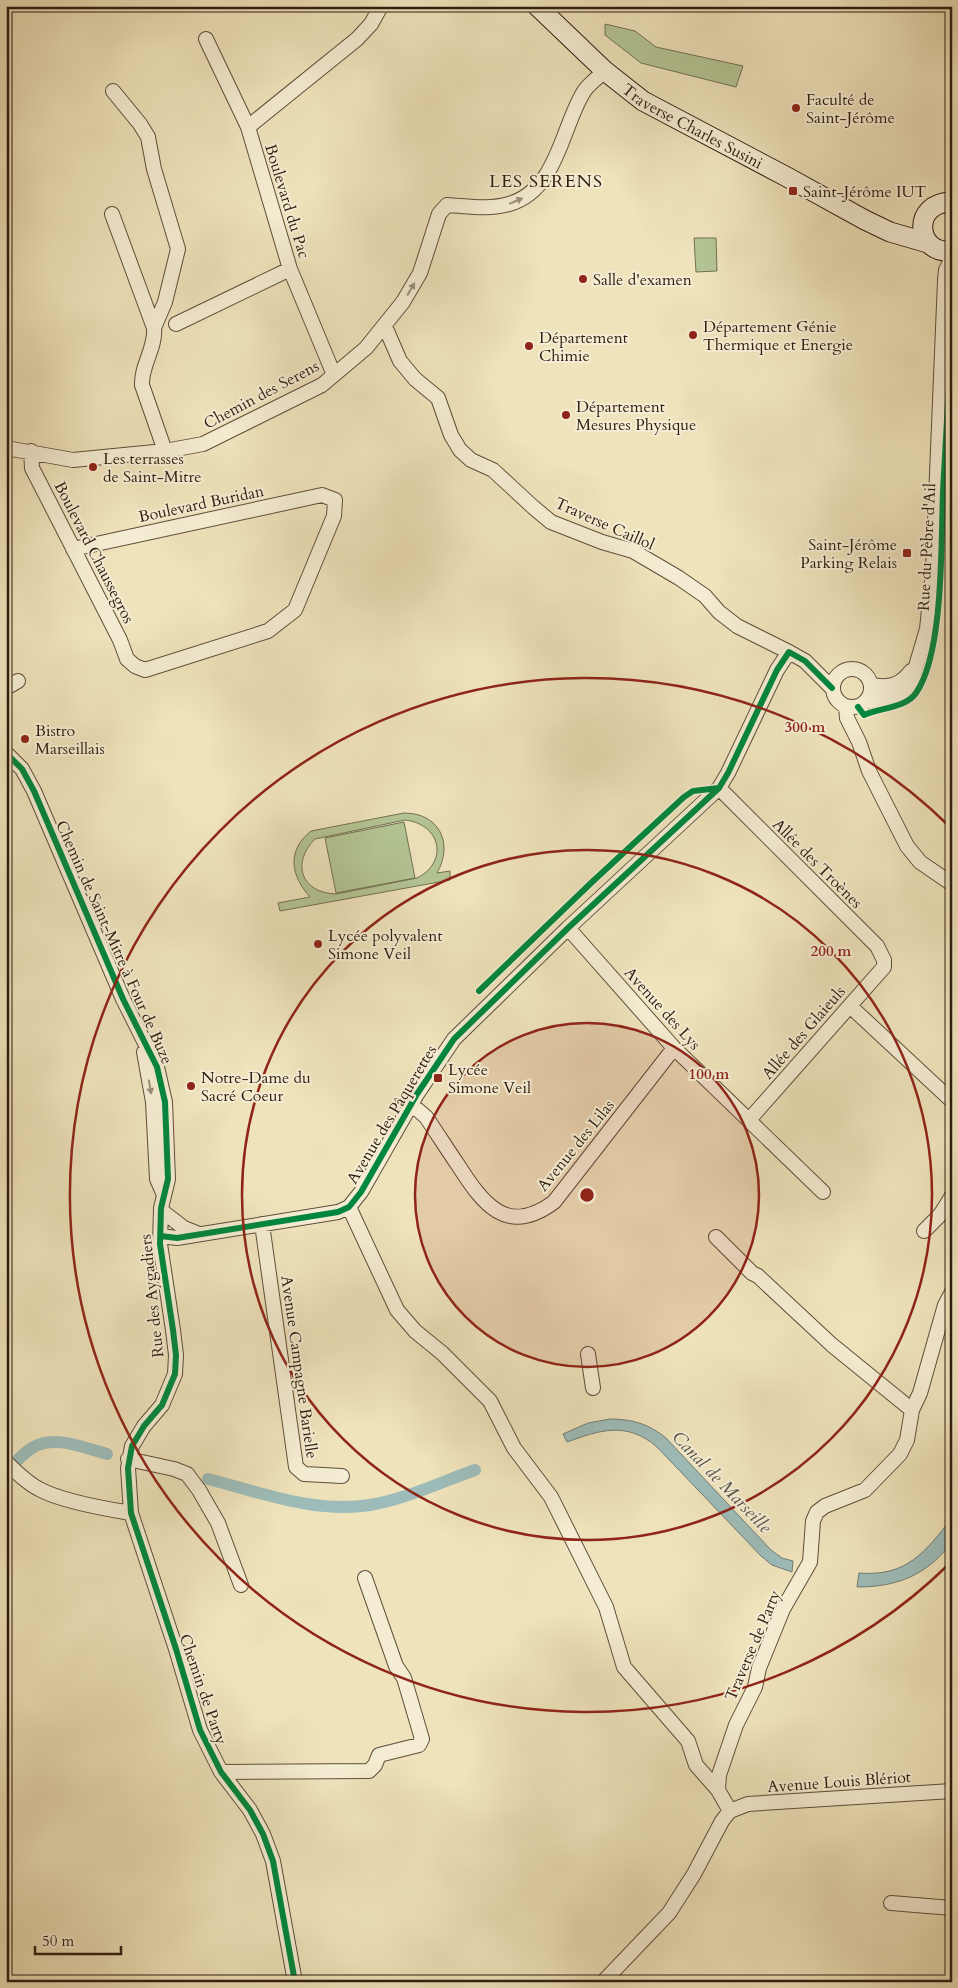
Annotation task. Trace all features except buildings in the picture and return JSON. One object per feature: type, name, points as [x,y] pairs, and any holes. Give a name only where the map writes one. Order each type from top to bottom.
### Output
[{"type":"street","points":[[248,128],[357,39],[371,24],[381,6]]},
{"type":"street","name":"Traverse Charles Susini","points":[[537,6],[605,71],[643,101],[787,176],[865,220],[943,255]]},
{"type":"street","name":"Boulevard du Pac","points":[[206,39],[248,128],[290,269],[334,375]]},
{"type":"street","name":"Chemin des Serens","points":[[6,448],[73,460],[165,451],[203,444],[322,385],[366,348],[403,302],[420,273],[439,214],[447,205],[480,207],[506,205],[522,200],[533,191],[548,171],[559,150],[584,90],[605,71]]},
{"type":"street","points":[[113,91],[140,124],[148,137],[154,169],[178,249],[164,302],[154,328]]},
{"type":"street","name":"Traverse Charles Susini","points":[[865,220],[892,224],[909,222],[925,215],[936,204],[952,202]]},
{"type":"street","points":[[112,214],[154,328],[155,337],[141,374],[142,385],[165,451]]},
{"type":"street","points":[[925,215],[922,232],[943,255]]},
{"type":"street","name":"Rue du Pèbre d'Ail","points":[[866,702],[892,697],[906,690],[911,683],[927,629],[931,600],[943,255]]},
{"type":"street","points":[[176,324],[290,269]]},
{"type":"street","name":"Traverse Caillol","points":[[383,329],[387,331],[400,361],[415,378],[438,398],[451,435],[460,450],[471,460],[493,470],[551,522],[602,542],[632,551],[679,578],[705,596],[719,612],[737,626],[789,652]]},
{"type":"street","name":"Boulevard Chaussegros","points":[[31,451],[32,468],[128,659],[135,666]]},
{"type":"street","name":"Boulevard Buridan","points":[[73,549],[322,495],[335,500],[334,516],[295,610],[268,631],[146,670],[135,666]]},
{"type":"street","points":[[789,652],[805,662],[832,688],[836,699],[846,707],[858,707],[866,702],[871,691],[868,677],[857,670],[851,669],[837,676],[832,688]]},
{"type":"street","name":"Avenue des Pâquerettes","points":[[350,1207],[445,1050],[454,1039],[568,928],[719,788],[777,670],[789,652]]},
{"type":"street","points":[[805,662],[842,672]]},
{"type":"street","name":"Rue du Pèbre d'Ail","points":[[871,685],[885,688],[896,685],[905,679],[916,664]]},
{"type":"street","points":[[846,707],[846,718],[859,742],[869,771],[906,846],[920,862],[952,884]]},
{"type":"street","name":"Chemin de Saint-Mitre à Four de Buze","points":[[6,753],[22,769],[34,791],[141,1039],[153,1102],[158,1179],[164,1194],[162,1212]]},
{"type":"street","name":"Allée des Troènes","points":[[719,788],[877,946],[884,960],[884,967]]},
{"type":"street","name":"Avenue des Lys","points":[[568,928],[674,1048],[823,1192]]},
{"type":"street","name":"Allée des Glaieuls","points":[[749,1120],[884,967]]},
{"type":"street","points":[[850,1006],[952,1102]]},
{"type":"street","name":"Avenue des Lilas","points":[[410,1107],[418,1110],[426,1117],[484,1202],[504,1215],[529,1215],[542,1211],[554,1202],[674,1048]]},
{"type":"street","points":[[924,1231],[940,1214],[952,1196]]},
{"type":"street","points":[[161,1236],[178,1238],[326,1215],[350,1207],[396,1310],[415,1331],[442,1353],[490,1401],[514,1448],[550,1497],[606,1607],[624,1667],[688,1741],[696,1765],[718,1790],[730,1811],[722,1821],[694,1874],[669,1913],[603,1982]]},
{"type":"street","points":[[162,1212],[184,1228],[202,1234]]},
{"type":"street","name":"Rue des Aygadiers","points":[[129,1458],[144,1426],[162,1405],[174,1374],[176,1355],[161,1256],[162,1212]]},
{"type":"street","name":"Avenue Campagne Barielle","points":[[262,1224],[296,1467],[304,1474],[342,1476]]},
{"type":"street","points":[[716,1237],[752,1273],[758,1276],[832,1345],[912,1410]]},
{"type":"street","name":"Traverse de Party","points":[[718,1790],[719,1774],[736,1725],[755,1687],[759,1668],[784,1609],[810,1562],[813,1522],[817,1512],[825,1506],[864,1490],[900,1454],[907,1440],[912,1410],[920,1392],[946,1305],[952,1292]]},
{"type":"street","points":[[588,1354],[593,1388]]},
{"type":"street","points":[[11,1466],[40,1490],[63,1498],[131,1514],[129,1458],[187,1474],[199,1490],[218,1523],[241,1585]]},
{"type":"street","name":"Chemin de Party","points":[[131,1514],[176,1649],[200,1730],[221,1772],[250,1810],[273,1861],[295,1982]]},
{"type":"street","points":[[221,1772],[369,1771],[375,1766],[378,1755],[419,1745],[422,1739],[404,1678],[396,1666],[365,1578]]},
{"type":"street","name":"Avenue Louis Blériot","points":[[730,1811],[748,1804],[952,1791]]},
{"type":"street","points":[[891,1903],[952,1908]]},
{"type":"green space","points":[[605,24],[635,31],[656,47],[743,66],[736,87],[641,63],[605,35]]},
{"type":"green space","points":[[694,238],[716,238],[717,271],[696,272]]},
{"type":"green space","points":[[404,813],[416,814],[434,824],[440,832],[444,851],[437,873],[450,871],[450,880],[280,911],[278,903],[310,897],[299,881],[294,864],[298,847],[311,831]],"holes":[[[405,820],[417,823],[427,829],[433,836],[437,854],[434,863],[417,878],[336,894],[315,888],[303,875],[303,858],[315,839]]]},
{"type":"green space","points":[[404,822],[415,878],[336,893],[325,838]]},
{"type":"water","points":[[610,1419],[640,1423],[666,1438],[771,1550],[782,1558],[793,1561],[792,1572],[772,1565],[761,1556],[657,1447],[646,1439],[624,1431],[613,1430],[602,1431],[567,1442],[563,1434],[588,1423]]},
{"type":"water","points":[[952,1518],[952,1542],[922,1571],[911,1577],[886,1585],[857,1587],[859,1573],[890,1571],[913,1560],[933,1542]]},
{"type":"waterway","name":"Canal de Marseille","points":[[6,1472],[28,1450],[50,1442],[79,1446],[107,1454]]},
{"type":"waterway","name":"Canal de Marseille","points":[[208,1479],[308,1504],[350,1507],[397,1499],[475,1470]]},
{"type":"cycle path","points":[[858,707],[864,715],[899,705],[912,698],[925,675],[932,652],[941,566],[943,491],[952,331]]},
{"type":"cycle path","points":[[161,1236],[177,1238],[338,1212],[349,1207],[361,1192],[417,1094],[454,1039],[568,928],[719,788],[777,670],[789,652],[805,661],[832,688]]},
{"type":"cycle path","points":[[6,753],[22,769],[34,791],[123,999],[157,1067],[165,1102],[168,1179],[161,1208],[160,1244],[176,1355],[175,1374],[162,1405],[144,1426],[132,1446],[128,1468],[131,1513],[176,1649],[200,1730],[221,1772],[250,1810],[263,1834],[273,1861],[295,1982]]},
{"type":"cycle path","points":[[479,991],[684,797],[693,791],[719,788]]},
{"type":"place","name":"Faculté de Saint-Jérôme","points":[[796,108]]},
{"type":"place","name":"Saint-Jérôme IUT","points":[[793,191]]},
{"type":"place","name":"Salle d'examen","points":[[583,279]]},
{"type":"place","name":"Département Génie Thermique et Energie","points":[[693,335]]},
{"type":"place","name":"Département Chimie","points":[[529,346]]},
{"type":"place","name":"Département Mesures Physique","points":[[566,415]]},
{"type":"place","name":"Les terrasses de Saint-Mitre","points":[[93,467]]},
{"type":"place","name":"Saint-Jérôme Parking Relais","points":[[907,553]]},
{"type":"place","name":"Bistro Marseillais","points":[[25,739]]},
{"type":"place","name":"Lycée polyvalent Simone Veil","points":[[318,944]]},
{"type":"place","name":"Lycée Simone Veil","points":[[438,1078]]},
{"type":"place","name":"Notre-Dame du Sacré Coeur","points":[[191,1086]]},
{"type":"district","name":"LES SERENS","points":[[546,181]]}]
